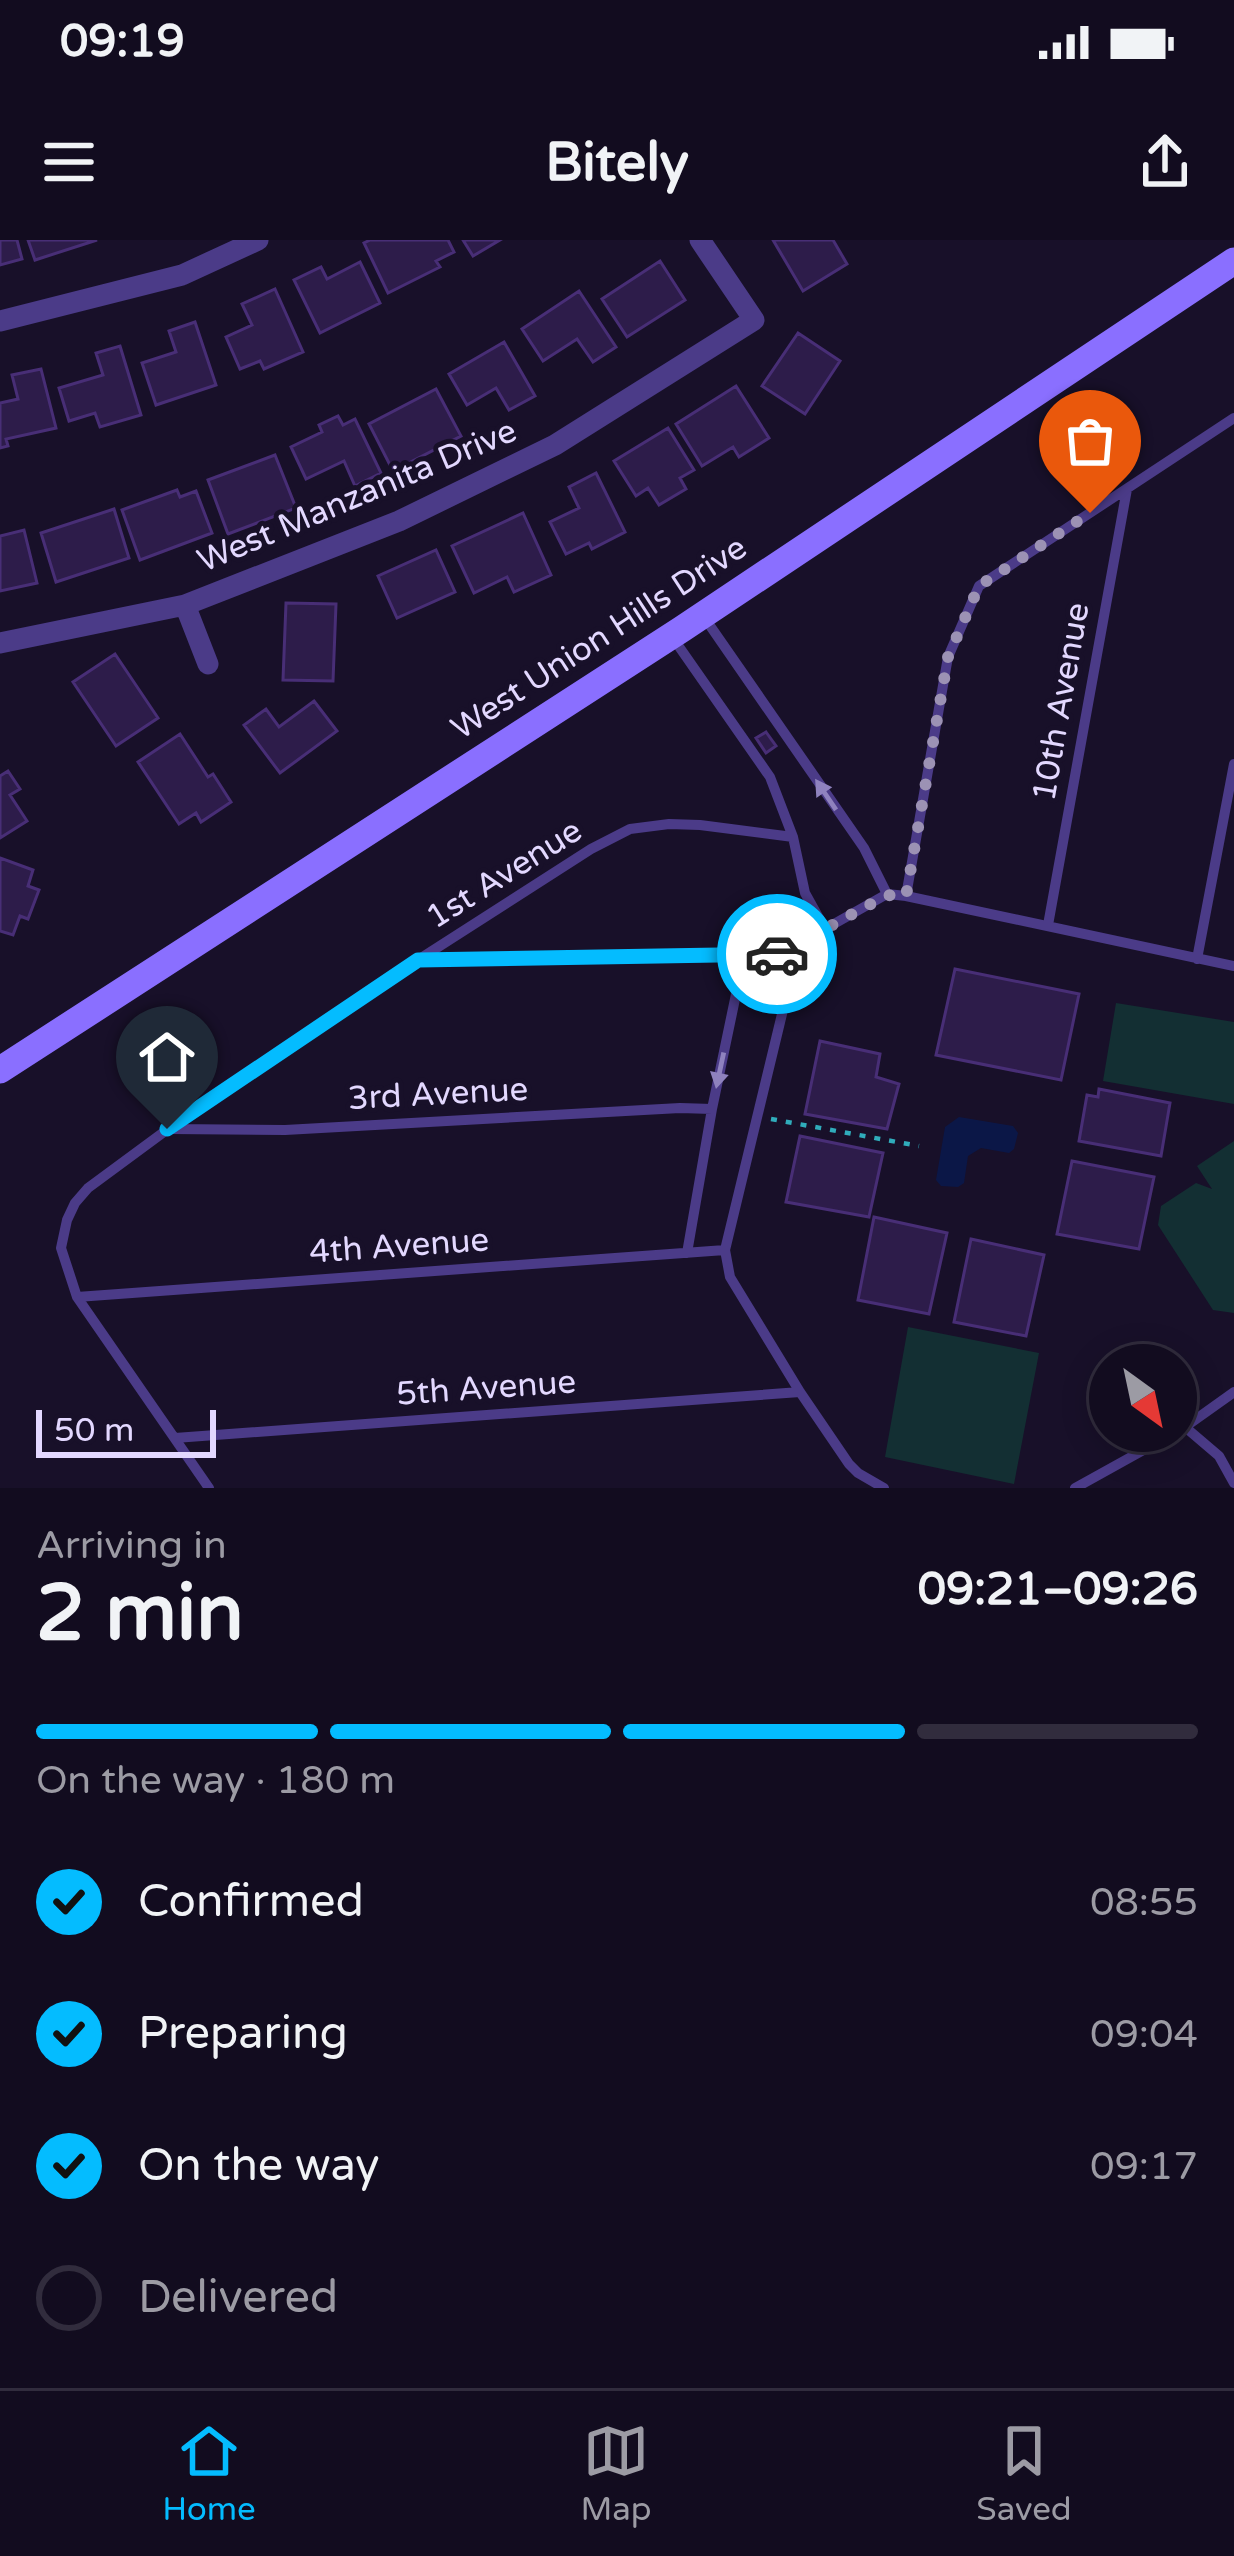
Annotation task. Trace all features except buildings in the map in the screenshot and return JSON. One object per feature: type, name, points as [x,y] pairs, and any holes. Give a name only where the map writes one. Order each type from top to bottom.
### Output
[{"type":"main road","name":"West Union Hills Drive","points":[[0,1070],[671,636],[1234,261]]},
{"type":"street","points":[[0,321],[182,275],[257,240]]},
{"type":"street","name":"West Manzanita Drive","points":[[0,643],[185,605],[399,520],[555,445],[754,320],[700,240]]},
{"type":"street","points":[[185,605],[208,664]]},
{"type":"lane","points":[[906,896],[948,657],[979,586],[1234,418]]},
{"type":"lane","name":"10th Avenue","points":[[1048,926],[1127,489]]},
{"type":"lane","points":[[702,615],[864,848],[887,895]]},
{"type":"lane","points":[[671,636],[770,777],[793,837],[805,893],[825,929]]},
{"type":"lane","points":[[1197,959],[1234,764]]},
{"type":"lane","name":"1st Avenue","points":[[209,1488],[77,1297],[61,1248],[75,1203],[167,1129],[418,960],[630,829],[700,825],[793,837]]},
{"type":"lane","points":[[418,960],[797,952],[825,929],[887,895],[1234,966]]},
{"type":"lane","points":[[797,952],[725,1250],[730,1276],[800,1392],[849,1463],[884,1488]]},
{"type":"lane","points":[[687,1252],[744,956]]},
{"type":"lane","name":"3rd Avenue","points":[[167,1129],[285,1130],[712,1109]]},
{"type":"lane","name":"4th Avenue","points":[[77,1297],[725,1250]]},
{"type":"lane","name":"5th Avenue","points":[[175,1438],[800,1392]]},
{"type":"lane","points":[[1197,1418],[1234,1392]]},
{"type":"lane","points":[[1197,1437],[1219,1456],[1234,1483]]},
{"type":"lane","points":[[1075,1488],[1140,1452]]},
{"type":"path","points":[[756,1117],[919,1146]]},
{"type":"green space","points":[[1116,1003],[1234,1022],[1234,1104],[1103,1081]]},
{"type":"green space","points":[[1234,1141],[1234,1313],[1213,1310],[1158,1225],[1161,1206],[1196,1183],[1212,1189],[1197,1166]]},
{"type":"green space","points":[[908,1327],[1039,1353],[1014,1484],[885,1457]]},
{"type":"shaded area","points":[[959,1117],[1013,1126],[1018,1133],[1014,1149],[1009,1153],[981,1148],[968,1156],[964,1183],[941,1186],[936,1180],[945,1127]]},
{"type":"way so far","points":[[777,954],[797,952],[825,929],[887,895],[906,896],[948,657],[979,586],[1090,513]]},
{"type":"route","points":[[167,1129],[418,960],[777,954]]}]
